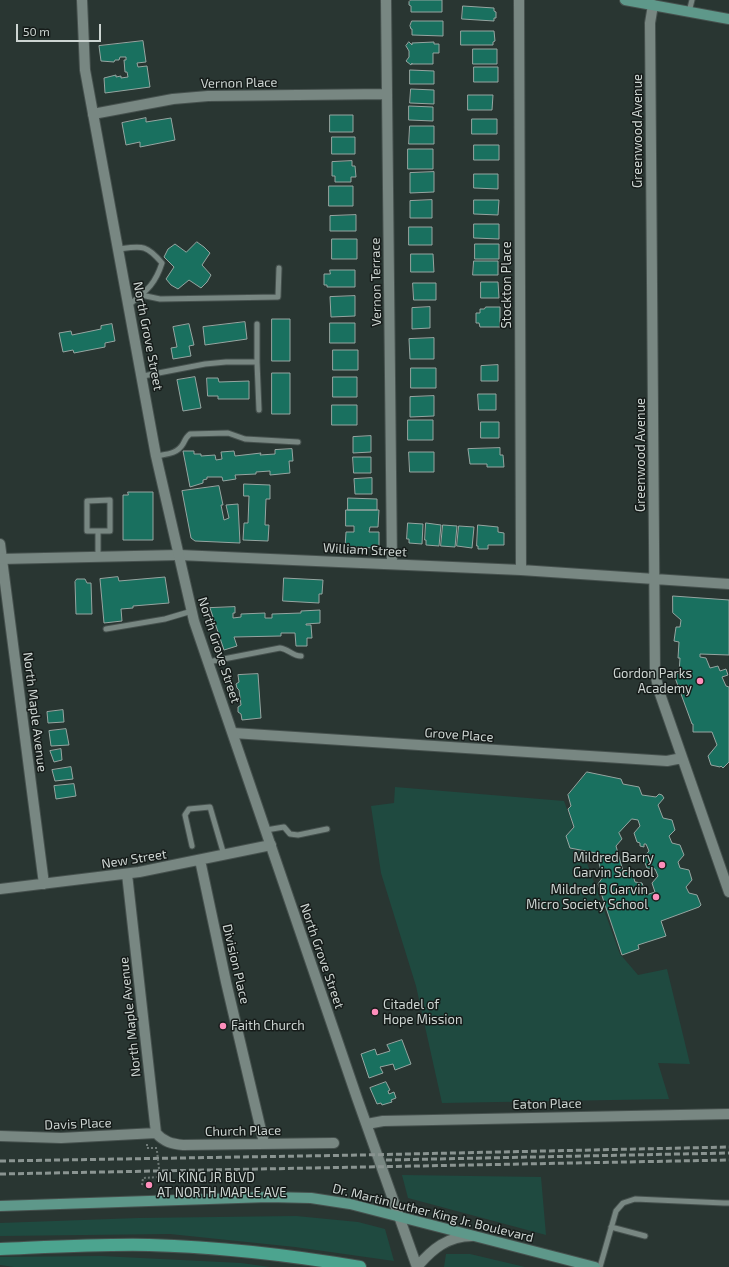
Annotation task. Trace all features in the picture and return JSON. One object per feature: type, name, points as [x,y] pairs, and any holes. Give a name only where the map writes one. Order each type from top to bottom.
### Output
[{"type":"highway","points":[[0,1249],[130,1245],[183,1246],[254,1252],[360,1267]]},
{"type":"main road","points":[[625,0],[729,20]]},
{"type":"main road","name":"Dr. Martin Luther King Jr. Boulevard","points":[[0,1206],[289,1197],[332,1201],[400,1216],[595,1267]]},
{"type":"street","name":"North Grove Street","points":[[82,0],[84,70],[94,114],[156,456],[194,620],[417,1267]]},
{"type":"street","name":"Vernon Terrace","points":[[386,0],[392,564]]},
{"type":"street","name":"Stockton Place","points":[[519,0],[521,570]]},
{"type":"street","name":"Greenwood Avenue","points":[[653,5],[650,31],[656,679],[729,892]]},
{"type":"street","name":"Vernon Place","points":[[94,114],[173,99],[208,96],[387,94]]},
{"type":"street","name":"North Maple Avenue","points":[[0,544],[44,884]]},
{"type":"street","name":"William Street","points":[[1,559],[179,555],[521,570],[729,584]]},
{"type":"street","name":"Grove Place","points":[[233,733],[667,761],[682,758]]},
{"type":"street","name":"New Street","points":[[0,889],[127,874],[271,845]]},
{"type":"street","name":"Division Place","points":[[200,860],[226,982],[264,1143]]},
{"type":"street","name":"North Maple Avenue","points":[[127,874],[156,1133]]},
{"type":"street","name":"Eaton Place","points":[[367,1124],[383,1121],[729,1114]]},
{"type":"street","name":"Church Place","points":[[156,1133],[162,1140],[184,1145],[334,1143]]},
{"type":"street","name":"Davis Place","points":[[0,1136],[61,1138],[156,1133]]},
{"type":"street","points":[[417,1267],[431,1251],[442,1243],[462,1237],[478,1236]]},
{"type":"lane","points":[[689,12],[692,0]]},
{"type":"lane","points":[[118,249],[139,246],[152,252],[162,263],[158,276],[149,289],[129,305]]},
{"type":"lane","points":[[141,295],[160,299],[278,297],[279,268]]},
{"type":"lane","points":[[257,324],[259,410]]},
{"type":"lane","points":[[142,376],[205,364],[257,362]]},
{"type":"lane","points":[[156,456],[174,453],[190,434],[228,433],[245,439],[298,442]]},
{"type":"lane","points":[[110,500],[110,531],[98,531],[87,531],[87,501],[110,500]]},
{"type":"lane","points":[[98,531],[98,557]]},
{"type":"lane","points":[[106,629],[165,619],[192,611]]},
{"type":"lane","points":[[208,662],[280,648],[284,648],[295,656],[302,656]]},
{"type":"lane","points":[[192,846],[185,815],[186,812],[189,809],[210,807],[224,855]]},
{"type":"lane","points":[[266,830],[284,827],[290,834],[298,835],[327,829]]},
{"type":"lane","points":[[600,1267],[616,1211],[623,1203],[636,1199],[724,1204],[729,1203]]},
{"type":"lane","points":[[611,1226],[645,1236]]},
{"type":"path","points":[[142,1186],[143,1178],[160,1177],[157,1148],[147,1148],[147,1145]]},
{"type":"green space","points":[[395,787],[564,801],[573,826],[566,837],[572,849],[583,852],[620,954],[638,975],[667,969],[690,1064],[658,1063],[669,1099],[442,1103],[416,986],[381,873],[371,806],[394,803]]},
{"type":"green space","points":[[402,1175],[541,1177],[546,1235],[408,1198]]},
{"type":"green space","points":[[296,1216],[358,1222],[385,1229],[394,1261],[295,1247],[170,1234],[0,1236],[0,1223],[138,1218]]},
{"type":"green space","points":[[446,1254],[470,1254],[525,1267],[444,1267]]},
{"type":"green space","points":[[101,1256],[241,1263],[270,1267],[14,1267],[0,1265],[0,1257]]},
{"type":"building","points":[[411,0],[442,0],[442,12],[411,12],[409,2]]},
{"type":"building","points":[[463,6],[494,8],[496,18],[494,18],[494,21],[462,19]]},
{"type":"building","points":[[412,21],[443,21],[443,36],[412,35],[412,29],[410,26]]},
{"type":"building","points":[[461,31],[494,31],[495,41],[493,42],[493,45],[461,45]]},
{"type":"building","points":[[143,41],[146,62],[137,63],[138,67],[147,66],[150,87],[105,93],[104,78],[116,75],[116,77],[121,76],[121,78],[128,77],[127,72],[125,72],[124,60],[126,60],[126,57],[120,57],[119,60],[115,60],[114,62],[101,61],[99,46]]},
{"type":"building","points":[[409,42],[412,45],[412,43],[434,42],[434,44],[439,44],[439,53],[433,53],[433,64],[412,63],[411,65],[406,61],[409,57],[409,51],[406,46]]},
{"type":"building","points":[[473,49],[497,49],[497,64],[473,64]]},
{"type":"building","points":[[474,67],[498,67],[498,82],[474,82]]},
{"type":"building","points":[[410,70],[434,71],[434,84],[410,84]]},
{"type":"building","points":[[411,89],[434,90],[434,104],[410,103]]},
{"type":"building","points":[[468,95],[493,95],[492,110],[468,110]]},
{"type":"building","points":[[409,106],[433,107],[433,121],[409,120]]},
{"type":"building","points":[[330,115],[353,115],[353,132],[330,132]]},
{"type":"building","points":[[146,118],[146,122],[171,118],[175,140],[140,147],[140,142],[126,145],[122,123]]},
{"type":"building","points":[[472,119],[497,119],[497,134],[472,134]]},
{"type":"building","points":[[410,126],[434,126],[434,144],[409,144]]},
{"type":"building","points":[[332,137],[355,137],[355,154],[332,154]]},
{"type":"building","points":[[474,145],[499,145],[499,160],[474,160]]},
{"type":"building","points":[[408,149],[433,149],[433,169],[408,169]]},
{"type":"building","points":[[352,161],[352,166],[355,166],[356,177],[351,177],[351,182],[335,182],[335,176],[332,176],[332,162]]},
{"type":"building","points":[[434,172],[434,192],[410,193],[410,173]]},
{"type":"building","points":[[474,174],[498,174],[498,189],[474,188]]},
{"type":"building","points":[[329,186],[353,186],[353,206],[329,206]]},
{"type":"building","points":[[432,200],[432,218],[410,218],[410,201]]},
{"type":"building","points":[[474,200],[499,200],[498,215],[474,214]]},
{"type":"building","points":[[356,215],[356,231],[330,231],[330,216]]},
{"type":"building","points":[[474,224],[499,224],[499,239],[474,238]]},
{"type":"building","points":[[409,227],[432,227],[432,245],[409,245]]},
{"type":"building","points":[[332,239],[357,239],[357,259],[332,259]]},
{"type":"building","points":[[197,242],[210,253],[202,265],[211,275],[201,288],[189,280],[178,289],[171,285],[166,279],[174,267],[164,257],[168,249],[175,244],[186,252]]},
{"type":"building","points":[[475,244],[499,244],[499,259],[475,259]]},
{"type":"building","points":[[411,254],[433,254],[434,272],[411,272]]},
{"type":"building","points":[[474,261],[498,261],[498,275],[473,275]]},
{"type":"building","points":[[330,270],[355,270],[355,287],[327,287],[327,285],[324,285],[324,274],[330,274]]},
{"type":"building","points":[[481,282],[498,282],[499,298],[481,298]]},
{"type":"building","points":[[413,283],[436,283],[436,300],[414,300]]},
{"type":"building","points":[[355,296],[355,316],[331,317],[330,297]]},
{"type":"building","points":[[430,307],[430,328],[412,329],[412,308]]},
{"type":"building","points":[[486,307],[500,307],[500,327],[480,327],[479,323],[476,323],[476,313],[480,313],[480,309],[484,309]]},
{"type":"building","points":[[272,319],[290,319],[290,361],[272,361]]},
{"type":"building","points":[[245,322],[247,339],[205,345],[203,327]]},
{"type":"building","points":[[330,323],[355,323],[355,343],[330,343]]},
{"type":"building","points":[[112,324],[115,341],[105,343],[105,347],[74,353],[73,350],[63,352],[59,333],[71,331],[72,335],[101,329],[101,326]]},
{"type":"building","points":[[189,324],[194,345],[189,346],[191,356],[173,359],[171,348],[177,347],[173,327]]},
{"type":"building","points":[[434,338],[434,359],[410,359],[409,339]]},
{"type":"building","points":[[333,350],[358,350],[358,370],[333,370]]},
{"type":"building","points":[[498,365],[498,381],[481,381],[481,366]]},
{"type":"building","points":[[411,368],[436,368],[436,388],[411,388]]},
{"type":"building","points":[[272,373],[290,373],[290,414],[272,414]]},
{"type":"building","points":[[195,377],[201,408],[183,411],[177,380]]},
{"type":"building","points":[[333,377],[357,377],[357,397],[333,397]]},
{"type":"building","points":[[207,378],[218,378],[219,382],[249,381],[249,399],[218,399],[218,396],[208,396]]},
{"type":"building","points":[[478,394],[496,394],[496,410],[479,410]]},
{"type":"building","points":[[434,396],[434,416],[410,417],[410,397]]},
{"type":"building","points":[[332,405],[357,405],[357,425],[332,425]]},
{"type":"building","points":[[408,420],[433,420],[433,440],[408,440]]},
{"type":"building","points":[[481,422],[499,422],[499,438],[481,438]]},
{"type":"building","points":[[371,436],[371,452],[353,453],[353,437]]},
{"type":"building","points":[[500,448],[500,455],[503,455],[504,467],[487,467],[487,464],[470,464],[468,449]]},
{"type":"building","points":[[292,449],[293,461],[289,461],[290,473],[270,475],[270,471],[256,472],[256,474],[235,475],[236,479],[223,481],[222,477],[207,477],[207,479],[203,480],[203,483],[190,487],[183,451],[194,451],[194,454],[201,454],[201,456],[215,455],[216,460],[222,459],[221,452],[234,451],[235,456],[261,453],[260,455],[275,454],[275,450]]},
{"type":"building","points":[[409,452],[434,452],[434,472],[410,472]]},
{"type":"building","points":[[353,457],[371,457],[371,473],[354,473]]},
{"type":"building","points":[[372,478],[372,494],[355,494],[354,479]]},
{"type":"building","points":[[244,484],[270,485],[270,499],[266,499],[265,525],[269,525],[268,541],[243,540],[244,523],[248,523],[249,496],[244,496]]},
{"type":"building","points":[[219,486],[224,520],[229,518],[226,505],[238,504],[240,543],[195,541],[191,538],[182,491]]},
{"type":"building","points":[[128,492],[153,492],[153,540],[123,540],[123,495],[128,495]]},
{"type":"building","points":[[348,498],[377,499],[377,510],[348,510]]},
{"type":"building","points":[[346,510],[379,510],[378,527],[370,527],[369,532],[379,532],[379,548],[345,547],[346,532],[354,532],[354,526],[346,526]]},
{"type":"building","points":[[408,523],[423,524],[422,544],[409,543],[409,539],[407,539]]},
{"type":"building","points":[[426,523],[441,525],[439,546],[426,545]]},
{"type":"building","points":[[443,525],[457,526],[455,547],[441,546]]},
{"type":"building","points":[[478,525],[498,527],[498,532],[504,533],[504,545],[488,545],[488,549],[478,549]]},
{"type":"building","points":[[459,526],[474,527],[472,548],[457,546]]},
{"type":"building","points":[[118,577],[119,581],[165,577],[169,603],[133,606],[133,608],[121,609],[122,621],[104,623],[100,579]]},
{"type":"building","points":[[284,578],[323,580],[322,594],[319,594],[319,603],[283,601]]},
{"type":"building","points":[[77,579],[85,579],[87,583],[91,583],[92,614],[76,614],[75,582]]},
{"type":"building","name":"Gordon Parks Academy","points":[[673,596],[729,600],[729,655],[700,654],[700,657],[706,658],[710,668],[718,666],[720,671],[726,669],[728,675],[722,677],[726,686],[729,687],[729,762],[723,768],[721,766],[711,765],[708,756],[717,745],[712,732],[693,732],[693,724],[674,675],[679,673],[679,642],[674,641],[676,627],[680,627],[681,620],[673,613]]},
{"type":"building","points":[[235,607],[233,618],[241,617],[241,614],[265,613],[265,618],[272,618],[272,614],[301,613],[301,611],[320,610],[320,623],[306,624],[311,625],[312,638],[307,638],[307,646],[296,646],[295,633],[281,633],[281,636],[234,637],[237,646],[224,650],[210,608]]},
{"type":"building","points":[[258,674],[261,718],[242,720],[241,714],[238,712],[238,707],[241,705],[239,690],[236,684],[239,682],[238,675]]},
{"type":"building","points":[[63,710],[64,722],[48,723],[47,712]]},
{"type":"building","points":[[66,729],[69,745],[51,746],[49,731]]},
{"type":"building","points":[[61,749],[62,760],[54,762],[50,751]]},
{"type":"building","points":[[71,767],[73,779],[55,781],[52,770]]},
{"type":"building","name":"Mildred Barry Garvin School","points":[[587,772],[621,779],[623,784],[639,787],[642,795],[656,797],[659,794],[662,795],[664,798],[658,805],[663,818],[672,820],[675,830],[669,836],[672,843],[680,845],[684,855],[678,862],[680,868],[689,870],[692,880],[686,887],[689,893],[697,895],[701,905],[661,921],[666,936],[638,945],[639,949],[622,955],[598,884],[603,877],[596,853],[570,848],[566,836],[574,827],[568,809],[571,806],[568,795]],"holes":[[[632,819],[638,820],[640,826],[634,833],[637,842],[640,843],[640,846],[644,847],[644,844],[646,844],[649,851],[643,858],[647,868],[655,869],[658,876],[652,883],[655,892],[646,895],[642,883],[635,882],[632,872],[623,871],[616,846],[622,839],[619,833]]]},
{"type":"building","points":[[74,784],[76,796],[56,799],[54,786]]},
{"type":"building","points":[[402,1040],[411,1064],[395,1070],[393,1064],[380,1067],[383,1073],[369,1078],[361,1054],[375,1049],[377,1055],[390,1051],[387,1045]]},
{"type":"building","points":[[386,1082],[390,1090],[388,1091],[389,1094],[394,1092],[396,1098],[391,1100],[392,1102],[382,1105],[381,1103],[377,1104],[370,1088]]},
{"type":"railway","points":[[0,1161],[729,1147]]},
{"type":"railway","points":[[386,1160],[729,1153]]},
{"type":"railway","points":[[0,1174],[729,1160]]},
{"type":"place","name":"Gordon Parks Academy","points":[[700,681]]},
{"type":"place","name":"Mildred Barry Garvin School","points":[[662,865]]},
{"type":"place","name":"Mildred B Garvin Micro Society School","points":[[656,897]]},
{"type":"place","name":"Citadel of Hope Mission","points":[[375,1012]]},
{"type":"place","name":"Faith Church","points":[[223,1026]]},
{"type":"place","name":"ML KING JR BLVD AT NORTH MAPLE AVE","points":[[149,1185]]}]
